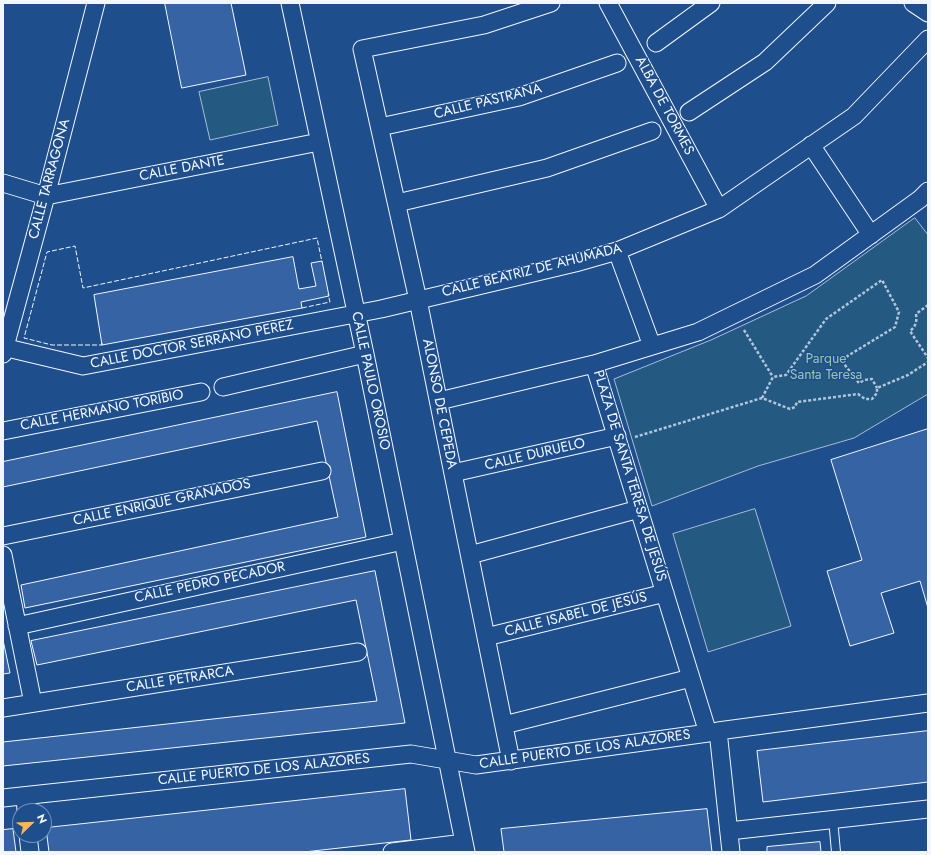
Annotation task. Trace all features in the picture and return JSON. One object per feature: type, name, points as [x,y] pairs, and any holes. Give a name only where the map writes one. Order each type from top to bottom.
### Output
[{"type":"street","name":"CALLE TARRAGONA","points":[[4,349],[46,196],[96,3]]},
{"type":"street","name":"ALONSO DE CEPEDA","points":[[511,761],[418,300],[362,49],[484,25],[551,3]]},
{"type":"street","name":"ALBA DE TORMES","points":[[608,3],[720,209]]},
{"type":"street","points":[[656,43],[711,3]]},
{"type":"street","points":[[689,112],[765,62],[827,3]]},
{"type":"street","points":[[913,3],[928,12]]},
{"type":"street","name":"CALLE PAULO OROSIO","points":[[295,4],[319,142],[366,354],[465,848]]},
{"type":"street","name":"CALLE BEATRIZ DE AHUMADA","points":[[357,314],[574,263],[617,251],[720,209],[854,116],[928,38]]},
{"type":"street","name":"CALLE PASTRANA","points":[[380,127],[519,97],[617,63]]},
{"type":"street","points":[[397,203],[547,168],[652,131]]},
{"type":"street","name":"CALLE DANTE","points":[[46,196],[319,142]]},
{"type":"street","points":[[811,145],[871,234]]},
{"type":"street","points":[[3,183],[46,196]]},
{"type":"street","name":"PLAZA DE SANTA TERESA DE JESÚS","points":[[731,852],[713,732],[691,678],[639,509],[624,437],[594,364],[698,332],[815,275],[871,234],[925,200]]},
{"type":"street","points":[[617,251],[652,346]]},
{"type":"street","name":"CALLE DOCTOR SERRANO PEREZ","points":[[4,349],[83,366],[357,314]]},
{"type":"street","points":[[223,387],[366,354]]},
{"type":"street","points":[[438,401],[594,364]]},
{"type":"street","name":"CALLE HERMANO TORIBIO","points":[[3,431],[201,392]]},
{"type":"street","name":"CALLE DURUELO","points":[[453,473],[624,437]]},
{"type":"street","name":"CALLE ENRIQUE GRANADOS","points":[[3,536],[322,471]]},
{"type":"street","points":[[470,554],[639,509]]},
{"type":"street","name":"CALLE PEDRO PECADOR","points":[[17,626],[403,541]]},
{"type":"street","points":[[3,555],[33,703]]},
{"type":"street","name":"CALLE ISABEL DE JESÚS","points":[[486,638],[665,593]]},
{"type":"street","name":"CALLE PETRARCA","points":[[3,708],[358,652]]},
{"type":"street","points":[[504,725],[691,678]]},
{"type":"street","name":"CALLE PUERTO DE LOS ALAZORES","points":[[3,798],[26,803],[412,754],[476,765],[928,703]]},
{"type":"street","points":[[729,831],[928,809]]},
{"type":"street","points":[[392,852],[465,848]]},
{"type":"lane","points":[[833,819],[836,852]]},
{"type":"path","points":[[624,437],[762,398],[790,409],[795,407],[797,402],[858,394],[865,399],[872,399],[877,393],[877,388],[872,379],[864,380],[859,383],[841,360],[895,327],[900,312],[882,280],[826,319],[786,375],[773,377]]},
{"type":"path","points":[[928,305],[916,314],[916,326],[910,331],[928,358]]},
{"type":"path","points":[[741,326],[773,377]]},
{"type":"path","points":[[877,388],[908,375],[928,362]]},
{"type":"path","points":[[762,398],[773,377]]},
{"type":"green space","points":[[268,77],[278,125],[210,140],[199,92]]},
{"type":"green space","name":"Parque Santa Teresa","points":[[915,218],[928,235],[928,394],[854,438],[758,466],[652,506],[614,379],[711,340],[806,296]]},
{"type":"green space","points":[[755,509],[791,626],[708,652],[673,534]]},
{"type":"building","points":[[165,3],[231,3],[246,75],[182,88]]},
{"type":"building","points":[[293,257],[299,289],[316,286],[311,263],[322,261],[329,296],[301,302],[302,308],[102,345],[94,295]]},
{"type":"building","points":[[337,392],[366,537],[25,608],[21,585],[338,517],[317,421],[3,487],[3,462]]},
{"type":"building","points":[[928,429],[928,608],[920,581],[881,593],[894,633],[850,646],[827,571],[862,560],[831,460]]},
{"type":"building","points":[[375,571],[405,723],[3,766],[3,742],[377,701],[356,600],[37,665],[31,641]]},
{"type":"building","points":[[3,640],[10,673],[3,674]]},
{"type":"building","points":[[928,731],[928,782],[763,802],[757,751]]},
{"type":"building","points":[[405,789],[411,840],[304,852],[49,852],[48,843],[52,843],[52,827]]},
{"type":"building","points":[[707,809],[712,852],[504,852],[501,829]]},
{"type":"building","points":[[12,829],[12,843],[15,843],[16,852],[3,852],[3,830]]},
{"type":"building","points":[[820,842],[821,852],[767,852],[767,847]]},
{"type":"fence","points":[[102,343],[102,345],[52,345],[24,338],[47,252],[75,246],[83,288],[317,238],[322,262]]},
{"type":"fence","points":[[302,308],[330,302],[328,294]]}]
